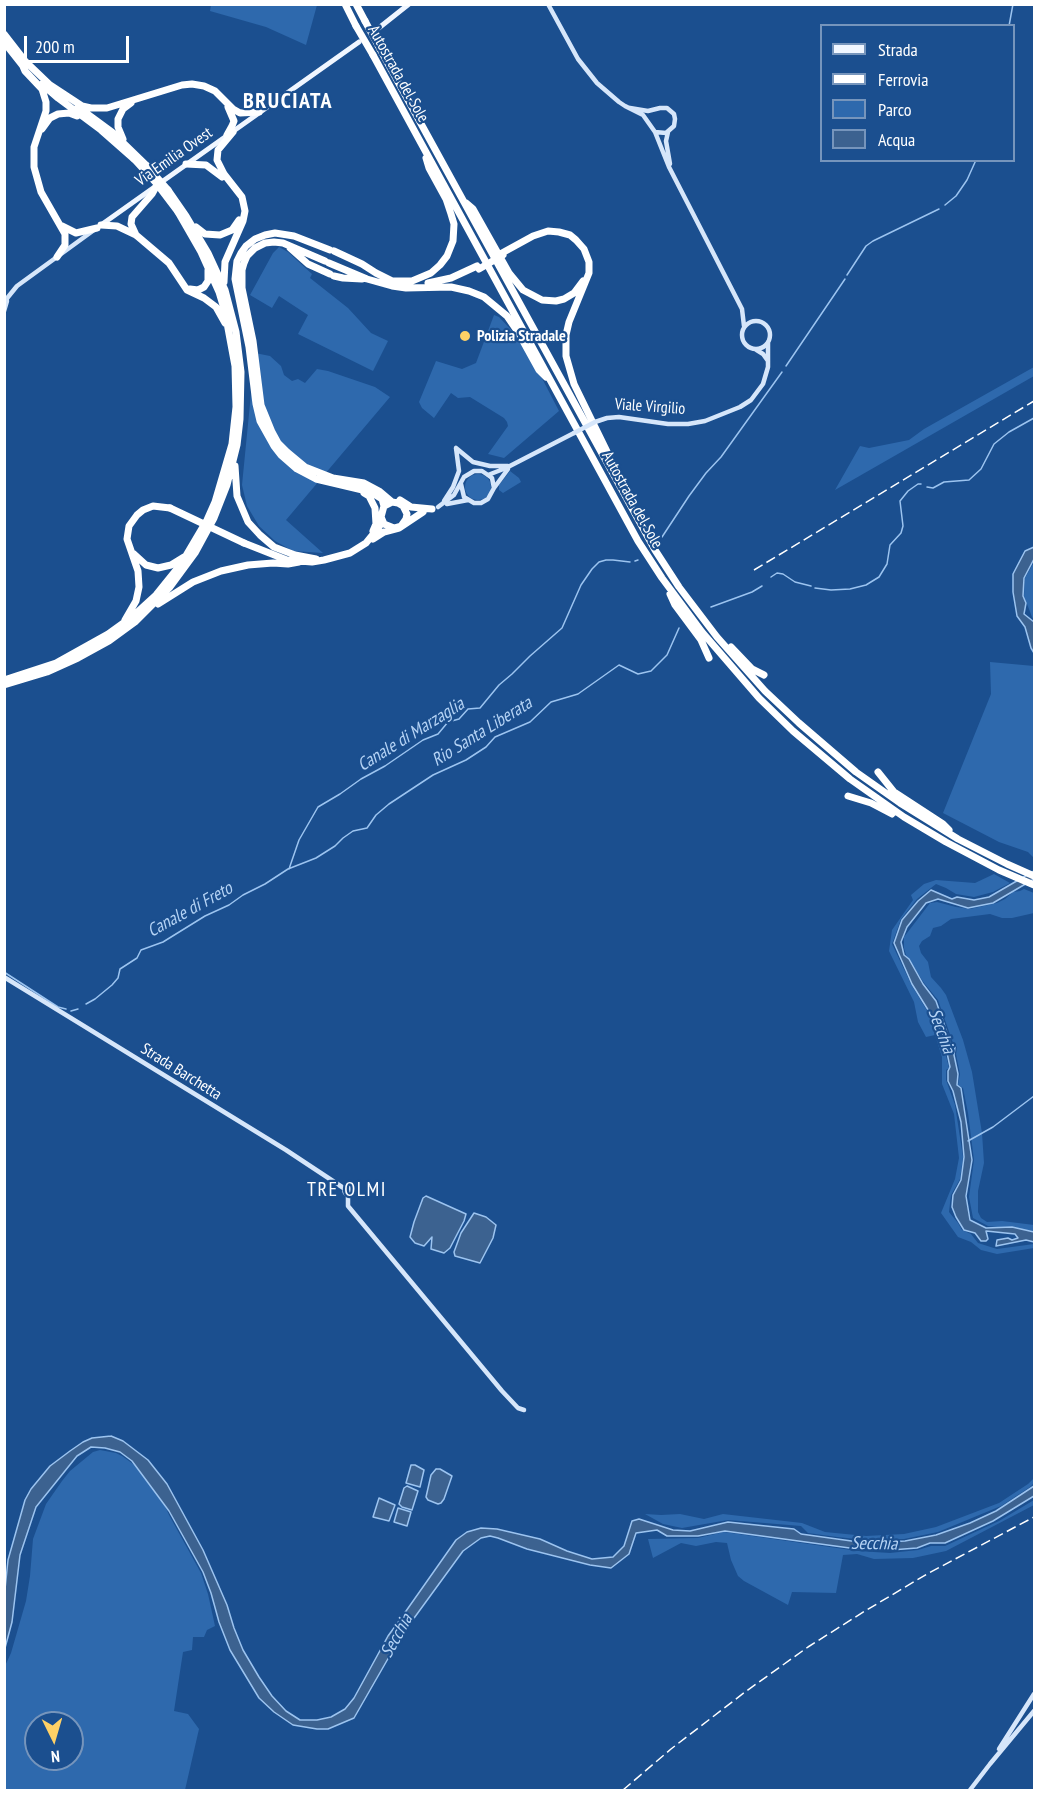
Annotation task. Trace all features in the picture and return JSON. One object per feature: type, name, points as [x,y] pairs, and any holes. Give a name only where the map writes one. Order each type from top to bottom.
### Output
[{"type":"highway","name":"Autostrada del Sole","points":[[345,4],[638,541],[702,632],[730,666],[793,731],[850,779],[904,817],[946,842],[999,870],[1035,885]]},
{"type":"highway","name":"Autostrada del Sole","points":[[356,4],[655,550],[717,637],[765,691],[834,754],[900,803],[958,839],[1035,876]]},
{"type":"highway","points":[[4,33],[34,70],[47,82],[104,125],[130,148]]},
{"type":"highway","points":[[4,42],[50,92],[136,157]]},
{"type":"highway","points":[[21,63],[25,71],[42,89],[46,98],[46,111],[33,156],[35,174],[46,202],[65,234],[65,245],[57,258]]},
{"type":"highway","points":[[47,82],[82,106],[91,108],[107,108],[192,84],[207,87],[240,113],[260,112]]},
{"type":"highway","points":[[222,97],[234,121],[224,139]]},
{"type":"highway","points":[[139,99],[126,105],[118,119],[119,132],[136,157],[156,183],[201,231],[216,236],[232,230],[238,223],[241,212],[239,199],[220,174],[206,165],[186,164]]},
{"type":"highway","points":[[38,133],[50,118],[62,113],[75,115],[101,130]]},
{"type":"highway","points":[[148,610],[185,567],[204,538],[220,503],[234,456],[240,419],[241,372],[236,332],[223,274],[225,262],[243,221],[245,204],[217,160],[218,150],[233,132]]},
{"type":"highway","points":[[392,281],[412,281],[431,273],[447,256],[453,241],[454,224],[451,214],[446,199],[429,168],[421,144]]},
{"type":"highway","points":[[136,236],[131,224],[132,217],[157,185]]},
{"type":"highway","points":[[460,197],[473,209],[516,283],[530,294],[546,301],[564,299],[577,291],[586,274],[586,259],[580,248],[572,240],[559,234],[538,236],[502,254]]},
{"type":"highway","points":[[181,211],[208,253],[225,290]]},
{"type":"highway","points":[[4,680],[56,663],[122,624],[156,595],[188,554],[216,502],[232,444],[236,380],[229,332],[219,292],[181,211]]},
{"type":"highway","points":[[61,225],[76,233],[98,227],[117,226],[136,236],[169,263],[188,290],[216,307],[229,332]]},
{"type":"highway","points":[[424,287],[452,281],[542,232],[563,232],[573,237],[582,246],[589,262],[589,273],[569,322],[566,335],[566,356],[574,384],[630,506]]},
{"type":"highway","points":[[369,540],[382,520],[381,513],[384,506],[382,499],[371,492],[316,479],[297,469],[281,455],[260,421],[249,347],[235,279],[235,270],[241,253],[250,243],[265,235],[275,233],[294,236],[332,250],[399,284],[409,285],[438,282],[478,267]]},
{"type":"highway","points":[[435,508],[411,507],[398,498],[364,483],[333,478],[305,467],[278,443],[261,405],[253,341],[242,288],[242,270],[247,256],[261,245],[274,242],[287,245],[368,279],[399,287],[460,289],[479,295],[495,305],[511,321],[539,370],[554,385]]},
{"type":"highway","points":[[287,245],[308,264],[332,275],[368,279]]},
{"type":"highway","points":[[183,284],[195,290],[204,287],[209,278],[207,265]]},
{"type":"highway","points":[[234,456],[237,496],[248,522],[274,547],[295,555],[324,560]]},
{"type":"highway","points":[[356,488],[369,496],[375,508],[376,524],[369,540]]},
{"type":"highway","points":[[4,685],[47,672],[78,658],[121,632],[148,610],[193,582],[221,571],[248,565],[324,560],[350,553],[382,529],[394,528],[405,522],[406,514],[401,504],[392,502],[381,492]]},
{"type":"highway","points":[[384,506],[392,502]]},
{"type":"highway","points":[[122,624],[136,601],[139,587],[138,571],[128,546],[127,533],[132,520],[143,510],[153,506],[170,507],[244,543],[287,560],[299,562]]},
{"type":"highway","points":[[369,540],[384,532],[399,528],[421,513]]},
{"type":"highway","points":[[382,520],[388,527]]},
{"type":"highway","points":[[128,546],[136,558],[152,567],[166,567],[188,554]]},
{"type":"highway","points":[[662,578],[675,605],[701,640],[709,658]]},
{"type":"highway","points":[[717,637],[734,649],[752,669],[764,675]]},
{"type":"highway","points":[[878,772],[894,792],[943,824],[958,839]]},
{"type":"highway","points":[[848,796],[871,803],[921,833],[946,842]]},
{"type":"main road","points":[[375,31],[410,4]]},
{"type":"main road","name":"Via Emilia Ovest","points":[[98,227],[359,42]]},
{"type":"street","points":[[549,6],[584,67],[605,91],[619,102],[643,115],[649,122],[672,173],[742,309],[744,326],[742,339],[747,346],[763,354],[768,361]]},
{"type":"street","points":[[630,108],[654,110],[663,108],[674,114],[675,124],[668,132],[661,134],[655,132]]},
{"type":"street","points":[[649,122],[654,110]]},
{"type":"street","points":[[668,132],[666,146],[672,173]]},
{"type":"street","name":"Via Emilia Ovest","points":[[4,311],[6,300],[17,286],[98,227]]},
{"type":"street","points":[[742,309],[768,327],[770,336],[768,342],[754,349]]},
{"type":"street","points":[[744,326],[756,320]]},
{"type":"street","name":"Viale Virgilio","points":[[488,474],[497,473],[595,422],[608,418],[619,417],[668,424],[688,424],[705,422],[740,407],[751,400],[763,384],[768,370],[768,342]]},
{"type":"street","points":[[435,508],[451,492],[459,471],[456,448],[473,462],[497,467],[512,465]]},
{"type":"street","name":"Viale Virgilio","points":[[494,488],[512,465]]},
{"type":"street","points":[[435,508],[454,495],[464,477],[470,472],[478,470],[488,474],[494,488],[490,497],[485,501],[474,503],[462,493],[461,484]]},
{"type":"street","points":[[406,514],[421,513],[456,501],[468,500]]},
{"type":"street","name":"Strada Barchetta","points":[[4,977],[276,1146],[286,1150],[347,1192],[348,1206],[502,1391],[517,1407],[524,1410]]},
{"type":"street","points":[[970,1791],[1035,1694]]},
{"type":"street","points":[[990,1764],[1035,1711]]},
{"type":"green space","points":[[211,4],[317,5],[306,45],[266,27],[210,11]]},
{"type":"green space","points":[[279,247],[288,252],[312,274],[310,278],[348,308],[371,333],[388,341],[373,371],[298,334],[308,315],[279,296],[272,308],[250,295],[273,253]]},
{"type":"green space","points":[[494,315],[499,317],[518,337],[559,411],[504,458],[488,454],[508,426],[504,418],[470,397],[458,398],[451,393],[434,418],[422,408],[419,402],[436,361],[462,369],[476,363]]},
{"type":"green space","points":[[255,353],[270,356],[281,366],[284,375],[292,381],[298,379],[305,383],[317,369],[375,387],[390,397],[286,520],[323,553],[293,551],[275,541],[259,526],[247,506],[242,485]]},
{"type":"green space","points":[[1034,367],[1034,376],[835,490],[860,446],[869,448],[909,440],[924,429]]},
{"type":"green space","points":[[510,471],[521,482],[503,493],[499,490],[499,485]]},
{"type":"green space","points":[[478,474],[487,478],[491,487],[487,496],[478,500],[469,496],[465,487],[469,478]]},
{"type":"green space","points":[[1034,562],[1034,620],[1024,596],[1025,578]]},
{"type":"green space","points":[[990,662],[1034,666],[1034,858],[1028,852],[999,842],[943,813],[991,694]]},
{"type":"green space","points":[[994,874],[1010,883],[993,892],[974,897],[956,894],[936,884],[917,899],[901,919],[892,944],[912,986],[940,1032],[949,1068],[946,1070],[946,1080],[955,1105],[963,1157],[960,1179],[951,1195],[949,1212],[962,1230],[971,1234],[978,1243],[997,1249],[1034,1244],[1034,1248],[997,1254],[981,1250],[971,1242],[958,1237],[941,1213],[955,1179],[959,1158],[954,1114],[942,1084],[942,1057],[935,1035],[926,1037],[918,1022],[914,1002],[889,951],[892,930],[913,900],[911,895],[924,884],[936,880],[975,883]]},
{"type":"green space","points":[[1024,889],[1034,893],[1034,913],[1012,918],[990,914],[951,919],[933,928],[930,936],[919,946],[928,962],[931,977],[946,995],[972,1072],[982,1133],[984,1163],[978,1191],[978,1212],[987,1222],[1002,1221],[1034,1225],[1034,1231],[988,1226],[973,1218],[969,1197],[974,1160],[963,1088],[958,1085],[960,1074],[957,1047],[953,1043],[938,1000],[924,983],[904,948],[904,937],[930,903],[937,902],[970,909],[997,903],[1013,892]]},
{"type":"green space","points":[[100,1450],[116,1453],[136,1466],[150,1480],[161,1497],[201,1573],[215,1626],[207,1630],[204,1637],[193,1637],[192,1650],[183,1652],[174,1711],[188,1714],[199,1729],[185,1790],[5,1790],[5,1666],[26,1601],[33,1539],[46,1504],[70,1471],[93,1452]]},
{"type":"green space","points":[[1034,1478],[1034,1483],[1030,1487],[1001,1506],[938,1532],[904,1539],[866,1540],[837,1537],[808,1533],[801,1526],[728,1520],[682,1528],[663,1524],[645,1514],[680,1514],[704,1519],[723,1514],[802,1523],[825,1532],[866,1536],[904,1534],[936,1527],[999,1503]]},
{"type":"green space","points":[[1034,1500],[1034,1505],[946,1551],[913,1558],[874,1559],[857,1554],[843,1555],[836,1593],[792,1592],[788,1605],[738,1576],[727,1543],[716,1542],[696,1546],[681,1543],[653,1558],[648,1539],[698,1538],[724,1532],[858,1551],[890,1553],[945,1546],[999,1521]]},
{"type":"water","points":[[1034,547],[1034,559],[1024,578],[1023,596],[1026,603],[1024,614],[1034,622],[1034,653],[1025,627],[1017,616],[1013,574],[1025,551]]},
{"type":"water","points":[[1034,871],[1034,879],[993,903],[968,908],[938,899],[926,903],[907,927],[901,942],[904,955],[909,959],[936,1001],[951,1044],[955,1047],[957,1085],[961,1088],[972,1160],[966,1196],[970,1220],[986,1228],[1012,1227],[1034,1232],[1034,1242],[1026,1240],[996,1246],[997,1240],[1018,1238],[1015,1234],[986,1231],[988,1239],[981,1241],[975,1233],[964,1230],[952,1207],[953,1195],[961,1180],[964,1157],[961,1122],[948,1081],[950,1067],[943,1034],[912,984],[894,943],[902,920],[931,890],[952,899],[957,897],[974,900],[989,897]]},
{"type":"water","points":[[426,1196],[466,1214],[450,1248],[444,1253],[431,1249],[432,1237],[424,1246],[415,1243],[410,1237],[423,1198]]},
{"type":"water","points":[[474,1213],[486,1217],[496,1225],[493,1238],[480,1263],[455,1256],[454,1252],[461,1233]]},
{"type":"water","name":"Secchia","points":[[111,1436],[123,1441],[148,1460],[167,1484],[203,1550],[227,1605],[243,1650],[272,1696],[286,1711],[300,1720],[331,1717],[345,1709],[354,1698],[388,1636],[456,1540],[467,1532],[481,1528],[497,1529],[540,1539],[592,1559],[613,1557],[624,1546],[632,1521],[639,1519],[673,1530],[690,1531],[728,1522],[794,1529],[801,1534],[866,1543],[905,1541],[936,1535],[970,1523],[996,1511],[1034,1486],[1034,1496],[993,1521],[945,1543],[930,1543],[917,1548],[891,1550],[857,1549],[725,1531],[698,1536],[667,1536],[657,1530],[636,1533],[629,1554],[611,1568],[527,1549],[490,1536],[481,1538],[463,1551],[401,1636],[354,1718],[328,1729],[317,1729],[293,1725],[259,1698],[230,1650],[203,1572],[169,1511],[132,1461],[120,1452],[105,1448],[91,1447],[77,1456],[36,1507],[20,1555],[12,1622],[5,1648],[4,1599],[8,1560],[25,1500],[50,1466],[70,1451],[92,1438]]},
{"type":"water","points":[[411,1465],[424,1470],[420,1487],[406,1483]]},
{"type":"water","points":[[436,1469],[452,1476],[444,1499],[438,1504],[426,1497],[431,1475]]},
{"type":"water","points":[[407,1486],[418,1491],[412,1510],[399,1504],[404,1488]]},
{"type":"water","points":[[379,1498],[395,1505],[389,1521],[373,1517]]},
{"type":"water","points":[[398,1508],[411,1512],[407,1526],[394,1522]]},
{"type":"waterway","name":"Canale di Marzaglia","points":[[1009,24],[1013,4]]},
{"type":"waterway","name":"Canale di Marzaglia","points":[[945,205],[956,196],[975,162]]},
{"type":"waterway","name":"Canale di Marzaglia","points":[[847,275],[866,246],[939,209]]},
{"type":"waterway","name":"Canale di Marzaglia","points":[[786,366],[845,279]]},
{"type":"waterway","name":"Canale di Marzaglia","points":[[662,537],[689,496],[721,457],[782,372]]},
{"type":"waterway","name":"Rio Santa Liberata","points":[[927,487],[933,488],[944,482],[969,480],[981,469],[994,444],[1009,432],[1034,418]]},
{"type":"waterway","name":"Rio Santa Liberata","points":[[815,588],[850,589],[866,585],[879,577],[887,564],[890,545],[901,533],[903,526],[900,501],[908,491],[921,484]]},
{"type":"waterway","name":"Canale di Marzaglia","points":[[289,869],[299,840],[318,807],[423,740],[438,734],[448,722],[459,719],[468,709],[480,708],[499,685],[562,628],[581,585],[599,562],[606,560],[630,562]]},
{"type":"waterway","name":"Rio Santa Liberata","points":[[771,577],[777,573],[783,574],[795,582],[811,586]]},
{"type":"waterway","name":"Rio Santa Liberata","points":[[711,607],[762,586]]},
{"type":"waterway","name":"Rio Santa Liberata","points":[[86,1004],[112,985],[118,978],[120,969],[137,958],[141,950],[163,942],[288,869],[316,858],[353,831],[367,828],[376,815],[389,804],[433,775],[466,760],[486,747],[495,737],[530,722],[551,702],[578,694],[619,665],[638,674],[651,671],[667,655],[679,628]]},
{"type":"waterway","name":"Canale di Freto","points":[[4,972],[58,1007],[66,1009]]},
{"type":"waterway","name":"Canale di Freto","points":[[71,1011],[78,1009]]},
{"type":"waterway","points":[[968,1141],[993,1127],[1034,1096]]},
{"type":"railway","points":[[754,570],[1034,401]]},
{"type":"railway","points":[[623,1790],[671,1749],[808,1647],[927,1574],[1034,1517]]},
{"type":"place","name":"Polizia Stradale","points":[[465,336]]},
{"type":"district","name":"BRUCIATA","points":[[288,102]]},
{"type":"district","name":"TRE OLMI","points":[[347,1190]]}]
